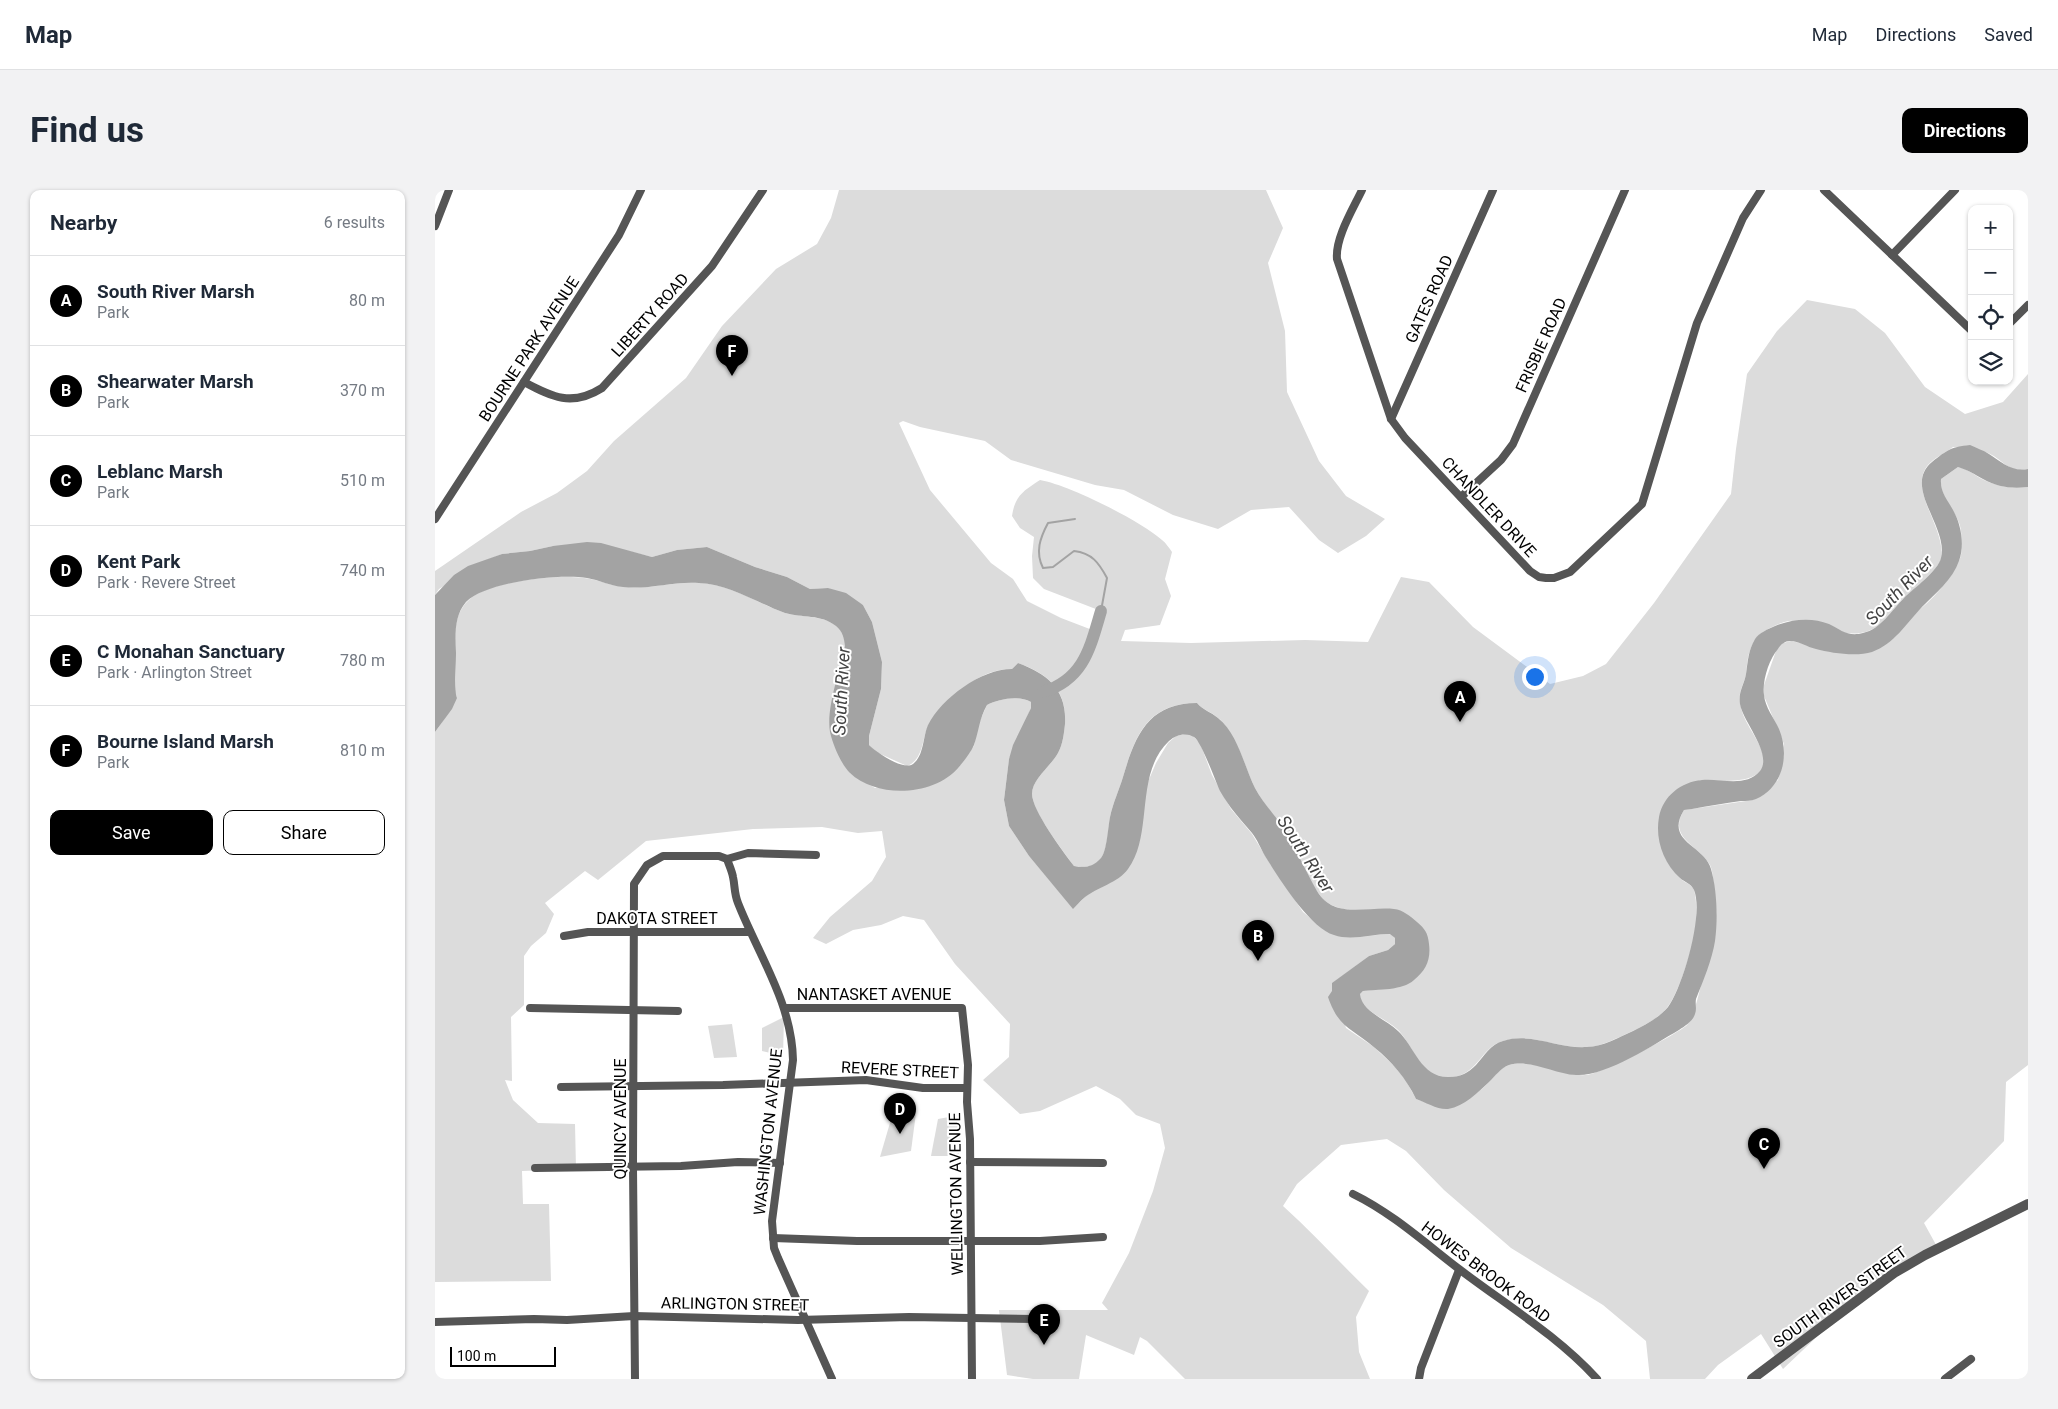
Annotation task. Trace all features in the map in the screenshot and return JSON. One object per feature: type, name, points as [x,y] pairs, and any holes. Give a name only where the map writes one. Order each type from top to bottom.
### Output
[{"type":"street","points":[[435,226],[449,190]]},
{"type":"street","name":"BOURNE PARK AVENUE","points":[[435,519],[619,235],[641,190]]},
{"type":"street","name":"LIBERTY ROAD","points":[[524,382],[551,395],[568,399],[590,395],[601,388],[712,266],[763,190]]},
{"type":"street","name":"CHANDLER DRIVE","points":[[1362,190],[1340,238],[1337,259],[1391,418],[1398,431],[1529,571],[1539,577],[1546,578],[1554,578],[1570,572],[1639,507],[1645,497],[1697,323],[1743,218],[1761,190]]},
{"type":"street","name":"GATES ROAD","points":[[1391,418],[1493,190]]},
{"type":"street","name":"FRISBIE ROAD","points":[[1461,498],[1501,460],[1513,444],[1625,190]]},
{"type":"street","points":[[1824,190],[1968,328]]},
{"type":"street","points":[[1892,255],[1955,190]]},
{"type":"street","points":[[2013,320],[2028,305]]},
{"type":"street","points":[[727,859],[748,854],[816,854]]},
{"type":"street","name":"QUINCY AVENUE","points":[[635,1379],[633,884],[648,864],[657,859],[670,856],[719,856],[727,859]]},
{"type":"street","name":"WASHINGTON AVENUE","points":[[727,859],[734,879],[734,893],[749,932],[785,1008],[793,1048],[772,1221],[774,1248],[832,1379]]},
{"type":"street","name":"DAKOTA STREET","points":[[564,936],[588,932],[749,932]]},
{"type":"street","points":[[530,1008],[678,1011]]},
{"type":"street","name":"NANTASKET AVENUE","points":[[785,1008],[962,1008]]},
{"type":"street","name":"WELLINGTON AVENUE","points":[[962,1008],[968,1065],[971,1379]]},
{"type":"street","name":"REVERE STREET","points":[[561,1087],[866,1080],[923,1088],[967,1088]]},
{"type":"street","points":[[535,1168],[633,1168],[738,1162],[780,1163]]},
{"type":"street","points":[[970,1162],[1103,1163]]},
{"type":"street","name":"HOWES BROOK ROAD","points":[[1353,1194],[1378,1208],[1552,1338],[1597,1379]]},
{"type":"street","name":"SOUTH RIVER STREET","points":[[1752,1379],[1894,1273],[2028,1204]]},
{"type":"street","points":[[773,1238],[857,1241],[1052,1241],[1103,1237]]},
{"type":"street","points":[[1419,1379],[1421,1368],[1459,1270]]},
{"type":"street","name":"ARLINGTON STREET","points":[[435,1322],[533,1319],[567,1320],[634,1316],[804,1319],[909,1317],[1035,1319]]},
{"type":"street","points":[[1945,1379],[1971,1359]]},
{"type":"shaded area","points":[[839,190],[1266,190],[1283,228],[1268,263],[1285,331],[1287,392],[1319,461],[1346,496],[1385,519],[1366,536],[1338,553],[1319,540],[1289,507],[1251,510],[1218,529],[1173,515],[1124,490],[1095,485],[1011,460],[985,441],[920,427],[903,421],[899,423],[930,490],[991,563],[1013,579],[1027,601],[1061,618],[1095,631],[1101,611],[1044,589],[1033,578],[1032,556],[1034,537],[1020,528],[1012,516],[1015,503],[1029,487],[1040,480],[1068,489],[1103,504],[1137,523],[1163,541],[1172,552],[1165,579],[1171,596],[1160,625],[1125,630],[1121,641],[1191,643],[1305,640],[1368,642],[1401,577],[1429,582],[1473,627],[1550,684],[1583,676],[1606,664],[1654,603],[1731,494],[1747,374],[1777,331],[1807,300],[1855,309],[1885,333],[1925,387],[1965,414],[2003,402],[2028,374],[2028,469],[2010,468],[1984,452],[1953,447],[1930,462],[1923,475],[1924,498],[1939,535],[1941,559],[1935,569],[1900,602],[1887,618],[1867,632],[1857,633],[1838,632],[1789,621],[1768,629],[1755,639],[1749,654],[1740,699],[1743,715],[1762,751],[1764,763],[1761,771],[1753,776],[1732,781],[1700,780],[1659,818],[1659,830],[1675,869],[1680,878],[1694,890],[1696,898],[1695,933],[1689,956],[1681,981],[1666,1009],[1641,1027],[1611,1041],[1593,1046],[1567,1046],[1525,1039],[1503,1041],[1495,1044],[1473,1067],[1459,1076],[1439,1077],[1425,1068],[1397,1029],[1364,1005],[1361,1000],[1360,994],[1363,991],[1400,987],[1395,909],[1369,911],[1344,909],[1328,903],[1323,898],[1313,884],[1289,838],[1255,788],[1237,746],[1226,727],[1220,719],[1197,703],[1180,704],[1166,709],[1146,725],[1133,748],[1114,802],[1103,855],[1094,864],[1078,867],[1074,866],[1056,841],[1042,820],[1033,801],[1032,794],[1035,783],[1055,758],[1061,746],[1065,712],[1063,701],[1053,684],[1029,667],[1018,663],[1012,669],[991,673],[971,682],[963,688],[930,722],[919,754],[907,766],[876,752],[869,745],[869,736],[881,689],[882,662],[872,622],[863,605],[828,588],[810,589],[787,577],[755,567],[707,547],[677,550],[652,557],[628,551],[553,546],[502,554],[487,560],[439,589],[435,595],[435,571],[521,512],[557,493],[587,471],[614,441],[686,378],[722,326],[776,269],[817,244],[831,218]]},
{"type":"shaded area","points":[[1958,467],[1997,485],[2015,488],[2028,487],[2028,1065],[2006,1082],[2004,1141],[1924,1223],[1940,1252],[1863,1293],[1783,1369],[1761,1334],[1718,1365],[1705,1379],[1650,1379],[1646,1341],[1603,1305],[1511,1248],[1444,1190],[1406,1151],[1387,1139],[1341,1145],[1297,1184],[1283,1206],[1369,1291],[1356,1317],[1359,1352],[1370,1379],[1185,1379],[1147,1341],[1140,1337],[1134,1355],[1086,1335],[1079,1379],[1033,1379],[1007,1375],[999,1310],[1108,1310],[1102,1303],[1129,1253],[1153,1191],[1165,1148],[1160,1124],[1136,1115],[1120,1099],[1096,1086],[1040,1111],[1020,1114],[983,1080],[1009,1057],[1010,1024],[955,964],[924,920],[903,916],[881,925],[853,930],[826,944],[813,938],[830,917],[872,881],[886,857],[882,831],[858,833],[822,827],[753,829],[646,841],[598,880],[585,871],[545,903],[554,914],[546,933],[531,946],[524,956],[524,1005],[511,1017],[512,1081],[505,1080],[513,1100],[538,1123],[575,1124],[576,1169],[522,1171],[523,1204],[549,1204],[551,1281],[435,1282],[435,732],[447,714],[455,692],[454,642],[458,618],[463,607],[471,598],[481,592],[509,583],[557,577],[589,579],[619,586],[635,587],[703,583],[733,590],[785,613],[817,618],[832,623],[838,627],[845,638],[840,675],[850,773],[875,788],[958,768],[974,746],[978,725],[987,705],[1009,699],[1031,702],[1031,708],[1009,759],[1004,800],[1009,826],[1029,856],[1073,908],[1137,850],[1147,784],[1156,763],[1168,743],[1176,736],[1185,734],[1193,736],[1200,743],[1212,775],[1231,809],[1252,834],[1303,912],[1315,922],[1349,937],[1391,934],[1395,938],[1395,944],[1388,950],[1369,956],[1333,983],[1346,1028],[1374,1047],[1394,1066],[1405,1079],[1416,1099],[1439,1107],[1464,1099],[1478,1092],[1500,1070],[1509,1065],[1529,1064],[1577,1075],[1587,1075],[1607,1068],[1640,1052],[1688,1024],[1700,988],[1716,910],[1713,876],[1710,865],[1686,840],[1679,827],[1684,810],[1753,800],[1778,780],[1784,756],[1784,744],[1764,696],[1764,685],[1776,651],[1783,643],[1791,641],[1855,654],[1913,615],[1939,591],[1950,577],[1961,554],[1962,539],[1959,524],[1941,486],[1941,479]]},
{"type":"shaded area","points":[[784,1017],[783,1056],[762,1051],[762,1028]]},
{"type":"shaded area","points":[[732,1024],[737,1057],[714,1058],[708,1026]]},
{"type":"shaded area","points":[[916,1113],[911,1151],[880,1157],[892,1116]]},
{"type":"shaded area","points":[[960,1115],[959,1156],[931,1156],[938,1119]]},
{"type":"water","name":"South River","points":[[1970,445],[2012,468],[2028,469],[2028,487],[1999,486],[1958,467],[1941,479],[1943,492],[1958,522],[1962,542],[1959,561],[1948,580],[1893,639],[1872,652],[1844,654],[1816,649],[1793,641],[1782,644],[1769,664],[1764,689],[1766,704],[1779,729],[1784,749],[1782,769],[1773,787],[1754,800],[1684,810],[1679,821],[1679,829],[1682,836],[1701,854],[1711,869],[1715,886],[1717,914],[1714,948],[1696,999],[1696,1012],[1693,1019],[1679,1030],[1629,1059],[1601,1071],[1576,1075],[1535,1065],[1518,1064],[1506,1066],[1470,1098],[1460,1105],[1448,1109],[1436,1107],[1416,1099],[1408,1084],[1393,1065],[1367,1041],[1342,1022],[1332,1008],[1328,997],[1332,991],[1332,983],[1369,956],[1388,950],[1395,944],[1395,938],[1390,934],[1341,937],[1324,930],[1315,922],[1286,889],[1254,835],[1227,802],[1220,791],[1197,740],[1191,735],[1184,734],[1175,737],[1169,741],[1158,755],[1151,770],[1136,855],[1128,869],[1119,878],[1089,894],[1073,909],[1029,856],[1009,826],[1004,800],[1009,759],[1013,745],[1031,708],[1031,702],[1009,699],[987,705],[974,745],[959,767],[949,777],[936,784],[906,791],[875,787],[861,781],[843,765],[830,732],[830,712],[845,646],[844,638],[840,631],[830,622],[818,618],[791,615],[721,587],[710,584],[680,583],[632,588],[587,578],[559,577],[506,584],[476,595],[466,602],[457,620],[455,684],[457,698],[452,709],[435,732],[435,595],[454,575],[468,566],[502,554],[587,542],[601,543],[652,557],[677,550],[707,547],[755,567],[787,577],[810,589],[828,588],[846,593],[863,605],[872,622],[882,662],[881,689],[869,736],[869,745],[883,756],[903,765],[913,764],[917,760],[926,730],[934,715],[953,695],[964,687],[988,674],[1012,669],[1018,663],[1038,672],[1047,678],[1059,693],[1065,712],[1065,724],[1060,750],[1035,783],[1032,794],[1033,801],[1042,820],[1074,866],[1085,867],[1092,865],[1103,855],[1114,802],[1133,748],[1146,725],[1166,709],[1180,704],[1197,703],[1218,718],[1231,733],[1258,793],[1278,820],[1317,891],[1324,900],[1342,909],[1397,910],[1409,916],[1424,929],[1429,940],[1429,955],[1425,968],[1418,976],[1409,984],[1403,986],[1363,991],[1360,994],[1365,1006],[1398,1031],[1425,1067],[1439,1076],[1457,1076],[1470,1070],[1491,1048],[1503,1041],[1524,1038],[1566,1046],[1593,1047],[1617,1039],[1647,1024],[1668,1007],[1680,983],[1690,950],[1694,932],[1696,901],[1693,888],[1674,872],[1665,858],[1659,842],[1659,817],[1664,803],[1674,791],[1694,781],[1740,781],[1754,776],[1760,771],[1763,764],[1763,756],[1740,704],[1740,692],[1750,652],[1755,639],[1759,635],[1767,630],[1795,620],[1816,620],[1853,634],[1869,631],[1880,624],[1935,568],[1941,558],[1942,546],[1924,495],[1922,483],[1924,472],[1932,462],[1946,452],[1954,448]]},
{"type":"waterway","points":[[1075,519],[1048,523],[1039,545],[1039,556],[1043,568],[1053,567],[1074,551],[1090,556],[1107,578],[1101,611]]},
{"type":"waterway","points":[[1043,692],[1068,679],[1076,670],[1089,649],[1101,611]]},
{"type":"place","name":"Bourne Island Marsh","points":[[732,376]]},
{"type":"place","name":"South River Marsh","points":[[1460,722]]},
{"type":"place","name":"Shearwater Marsh","points":[[1258,961]]},
{"type":"place","name":"Kent Park","points":[[900,1134]]},
{"type":"place","name":"Leblanc Marsh","points":[[1764,1169]]},
{"type":"place","name":"C Monahan Sanctuary","points":[[1044,1345]]}]
